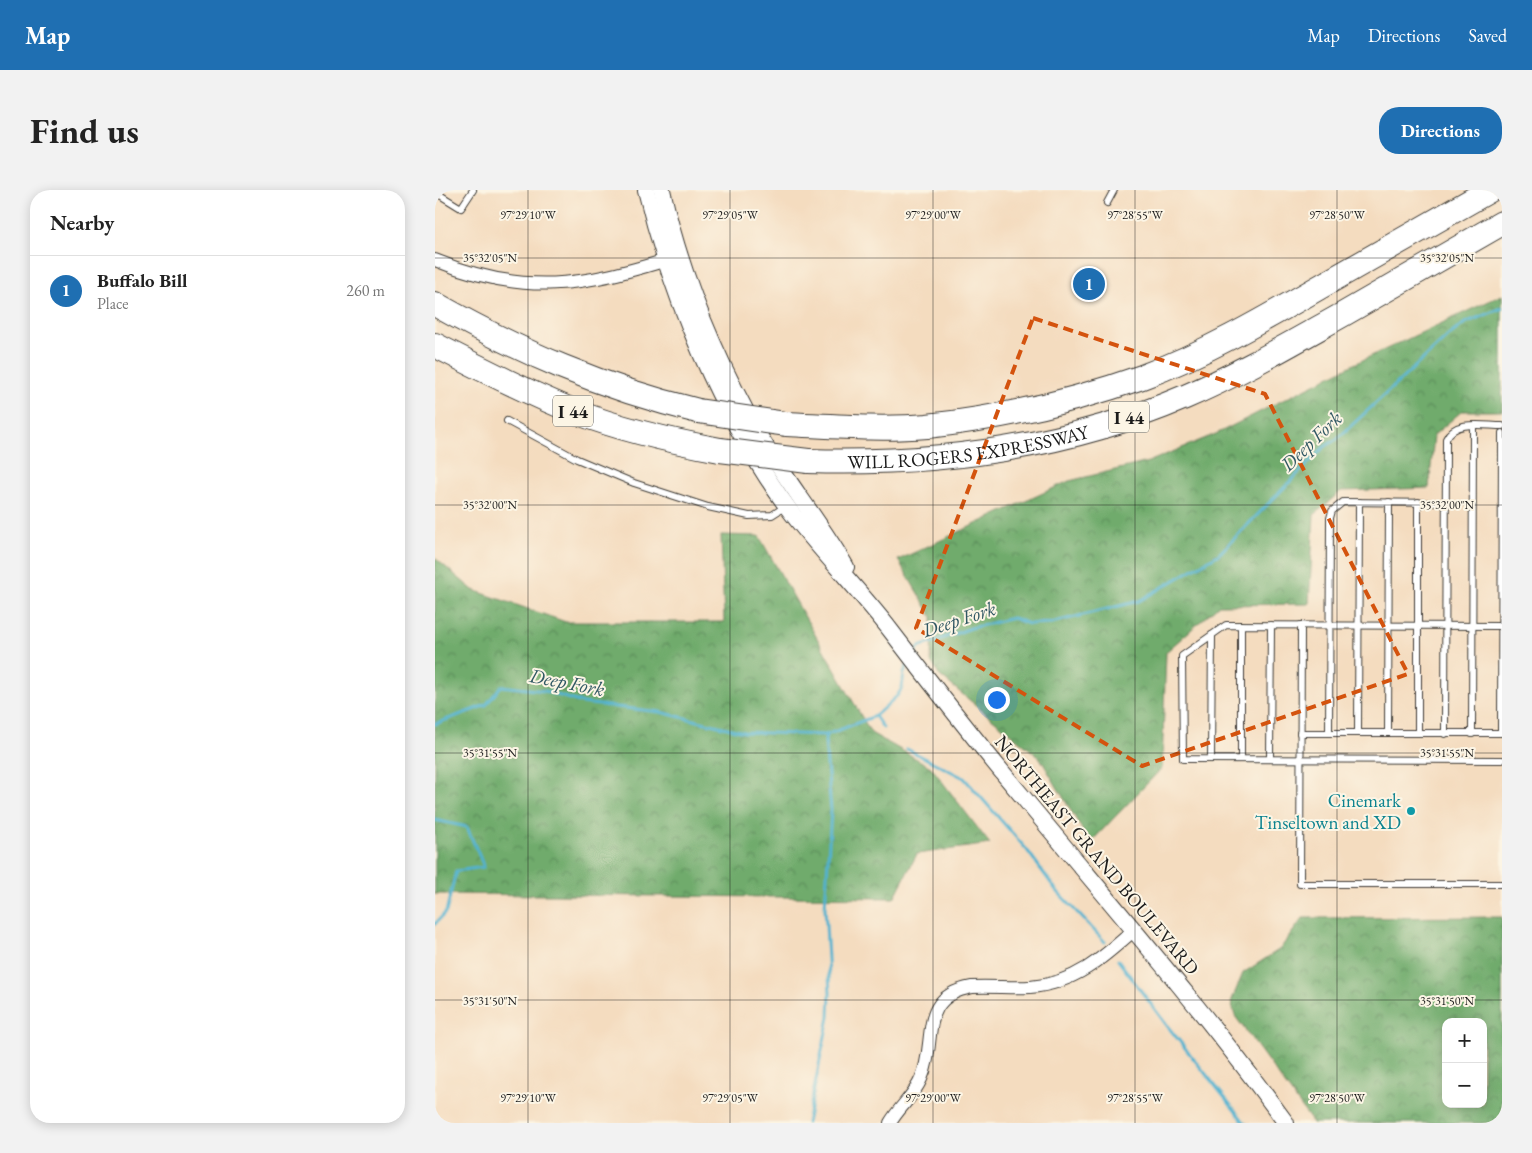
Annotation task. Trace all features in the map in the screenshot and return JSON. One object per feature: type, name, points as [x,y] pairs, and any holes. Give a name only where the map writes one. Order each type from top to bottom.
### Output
[{"type":"highway","points":[[1353,268],[1458,190]]},
{"type":"highway","name":"WILL ROGERS EXPRESSWAY","points":[[435,304],[496,339],[599,382],[653,400],[698,410],[786,424],[867,427],[924,426],[983,418],[1061,402],[1142,377],[1185,359],[1265,319],[1490,190]]},
{"type":"highway","name":"WILL ROGERS EXPRESSWAY","points":[[435,345],[513,384],[577,412],[632,430],[720,450],[808,461],[895,461],[978,454],[1025,446],[1111,423],[1156,408],[1224,379],[1281,349],[1502,223]]},
{"type":"highway","points":[[1419,271],[1502,239]]},
{"type":"street","name":"NORTHEAST GRAND BOULEVARD","points":[[646,190],[674,258],[740,399],[793,502],[831,542],[858,589],[928,679],[1021,795],[1205,1017],[1286,1123]]},
{"type":"street","name":"NORTHEAST GRAND BOULEVARD","points":[[662,190],[674,258]]},
{"type":"street","points":[[435,260],[455,268],[496,279],[552,284],[600,279],[674,258]]},
{"type":"street","points":[[890,1123],[921,1079],[927,1062],[932,1018],[935,1010],[947,996],[962,989],[972,987],[1030,987],[1063,981],[1094,964],[1134,930]]},
{"type":"lane","points":[[435,192],[461,208],[473,190]]},
{"type":"lane","points":[[1107,203],[1114,190]]},
{"type":"lane","points":[[507,421],[577,459],[634,482],[708,508],[757,516],[772,515],[793,502]]},
{"type":"lane","points":[[1445,734],[1446,439],[1449,434],[1461,426],[1502,426]]},
{"type":"lane","points":[[1472,734],[1473,426]]},
{"type":"lane","points":[[1300,733],[1502,733],[1502,433]]},
{"type":"lane","points":[[1329,733],[1330,518],[1332,511],[1343,502],[1445,503]]},
{"type":"lane","points":[[1359,502],[1359,733]]},
{"type":"lane","points":[[1388,733],[1389,502]]},
{"type":"lane","points":[[1418,502],[1418,733]]},
{"type":"lane","points":[[1502,626],[1226,625],[1182,656],[1183,759],[1502,760]]},
{"type":"lane","points":[[1241,625],[1241,759]]},
{"type":"lane","points":[[1270,759],[1271,625]]},
{"type":"lane","points":[[1301,625],[1300,884],[1502,884]]},
{"type":"lane","points":[[1211,759],[1212,635]]},
{"type":"highlighted area","points":[[1033,318],[1265,394],[1408,674],[1142,766],[916,628]]},
{"type":"green space","points":[[1502,295],[1502,411],[1462,411],[1434,435],[1429,488],[1341,491],[1314,515],[1309,604],[1219,605],[1166,652],[1162,768],[1090,843],[1040,758],[939,675],[931,661],[932,617],[898,560],[1069,481],[1148,462],[1218,433],[1354,364]]},
{"type":"green space","points":[[721,535],[759,536],[871,733],[931,767],[990,844],[917,854],[894,898],[435,894],[435,558],[473,590],[566,622],[724,622]]},
{"type":"green space","points":[[1502,917],[1502,1123],[1313,1123],[1235,1016],[1231,1002],[1243,973],[1280,949],[1303,918]]},
{"type":"waterway","name":"Deep Fork","points":[[915,653],[919,647],[971,628],[1013,618],[1029,624],[1051,623],[1139,601],[1219,554],[1323,448],[1338,438],[1448,336],[1465,323],[1502,308]]},
{"type":"waterway","name":"Deep Fork","points":[[435,724],[486,705],[501,686],[545,691],[582,703],[660,712],[744,732],[826,735],[875,716],[897,696],[902,688],[904,672],[909,662]]},
{"type":"waterway","points":[[875,716],[883,728]]},
{"type":"waterway","points":[[807,1123],[829,1017],[830,993],[825,908],[831,810],[826,735]]},
{"type":"waterway","points":[[907,749],[964,778],[1027,850],[1056,890],[1105,942]]},
{"type":"waterway","points":[[435,820],[467,827],[484,867],[456,871],[446,912],[435,924]]},
{"type":"waterway","points":[[1118,960],[1165,1023],[1245,1123]]},
{"type":"place","name":"Buffalo Bill","points":[[1089,284]]},
{"type":"place","name":"Cinemark Tinseltown and XD","points":[[1411,811]]}]
